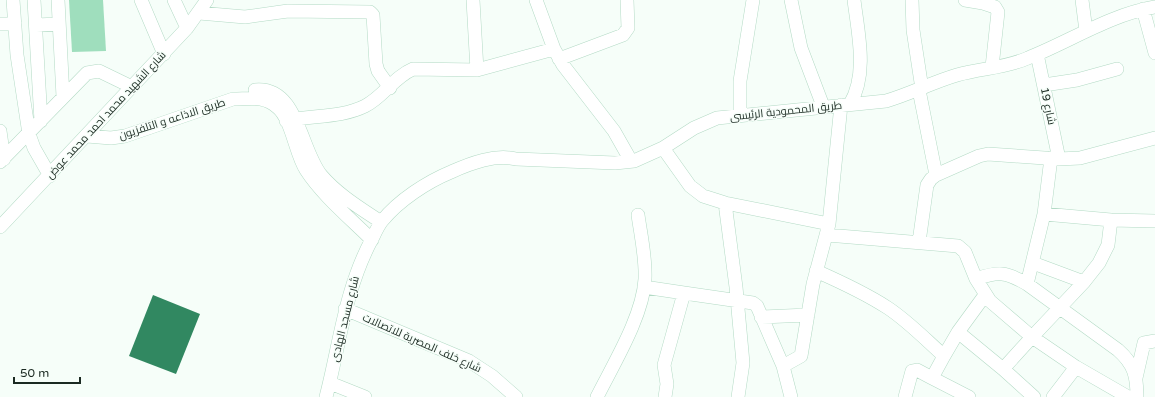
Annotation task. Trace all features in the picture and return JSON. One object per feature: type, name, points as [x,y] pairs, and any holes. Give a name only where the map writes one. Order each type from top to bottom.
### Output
[{"type":"street","points":[[13,0],[22,94],[29,134],[34,148],[50,176]]},
{"type":"street","points":[[34,0],[41,121]]},
{"type":"street","points":[[58,0],[63,97]]},
{"type":"street","points":[[141,0],[164,54]]},
{"type":"street","points":[[174,0],[187,28]]},
{"type":"street","name":"شارع الشهيد محمد احمد محمد عوض","points":[[0,227],[164,54],[199,13],[207,0]]},
{"type":"street","points":[[473,0],[477,70]]},
{"type":"street","points":[[536,0],[557,54],[614,131],[631,161]]},
{"type":"street","points":[[291,120],[354,110],[370,103],[390,88],[404,74],[413,69],[477,70],[602,44],[623,35],[628,28],[627,0]]},
{"type":"street","points":[[740,115],[740,81],[753,0]]},
{"type":"street","points":[[791,0],[804,56],[823,106]]},
{"type":"street","points":[[783,366],[802,354],[816,271],[828,230],[846,104],[857,94],[860,76],[854,0]]},
{"type":"street","points":[[912,0],[913,30],[920,89],[936,174]]},
{"type":"street","points":[[965,0],[983,1],[995,7],[998,12],[992,67]]},
{"type":"street","points":[[1082,0],[1086,31]]},
{"type":"street","points":[[1149,8],[1155,53]]},
{"type":"street","name":"طريق المحمودية الرئيسى","points":[[381,222],[395,208],[429,184],[450,172],[479,162],[506,156],[516,159],[607,163],[631,161],[663,148],[700,125],[717,118],[823,106],[886,101],[956,75],[1016,62],[1038,54],[1116,18],[1149,8]]},
{"type":"street","points":[[199,13],[245,17],[288,11],[370,12],[373,15],[377,69],[390,88]]},
{"type":"street","points":[[0,24],[15,24]]},
{"type":"street","points":[[36,25],[59,24]]},
{"type":"street","name":"شارع 19","points":[[1027,284],[1044,214],[1055,158],[1038,54]]},
{"type":"street","points":[[1044,85],[1077,80],[1117,69]]},
{"type":"street","points":[[2,161],[83,75],[90,72],[103,73],[132,87]]},
{"type":"street","name":"طريق الاذاعه و التلفزيون","points":[[87,136],[111,138],[125,136],[233,99],[250,90],[274,93],[284,101],[291,120],[311,159],[322,176],[360,208],[381,222]]},
{"type":"street","name":"طريق الاذاعه و التلفزيون","points":[[291,120],[299,156],[311,178],[372,240]]},
{"type":"street","points":[[0,131],[2,161]]},
{"type":"street","points":[[919,242],[927,185],[936,174],[979,156],[988,154],[1055,158],[1088,156],[1155,138]]},
{"type":"street","points":[[663,148],[696,191],[703,196],[828,230],[919,242],[955,244],[961,247],[965,252],[976,279],[985,295],[1009,318],[1032,337],[1076,367],[1128,397]]},
{"type":"street","points":[[725,203],[743,363],[738,397]]},
{"type":"street","points":[[1044,214],[1111,220],[1155,221]]},
{"type":"street","points":[[597,397],[620,352],[640,305],[644,287],[645,269],[638,215]]},
{"type":"street","points":[[1003,369],[1059,307],[1084,282],[1105,253],[1111,220]]},
{"type":"street","name":"شارع مسجد الهادى","points":[[326,397],[353,279],[381,222]]},
{"type":"street","points":[[1033,263],[1084,282]]},
{"type":"street","points":[[816,271],[862,293],[888,308],[907,322],[944,356]]},
{"type":"street","points":[[976,279],[1000,273],[1013,276],[1027,284],[1126,357],[1131,364],[1136,378]]},
{"type":"street","points":[[644,287],[756,304],[783,366],[791,397]]},
{"type":"street","points":[[664,397],[667,384],[664,365],[684,293]]},
{"type":"street","points":[[932,378],[958,332],[985,295]]},
{"type":"street","name":"شارع خلف المصرية للاتصالات","points":[[345,309],[469,361],[492,376],[513,396]]},
{"type":"street","points":[[761,317],[808,315]]},
{"type":"street","points":[[958,332],[1034,397]]},
{"type":"street","points":[[1137,397],[1136,378],[1144,343],[1155,341]]},
{"type":"street","points":[[1053,397],[1076,367]]},
{"type":"street","points":[[905,397],[912,371],[917,370],[969,397]]},
{"type":"street","points":[[330,383],[365,397]]},
{"type":"green space","points":[[69,0],[103,0],[106,51],[72,52]]},
{"type":"building","points":[[153,295],[200,314],[176,374],[129,356]]}]
